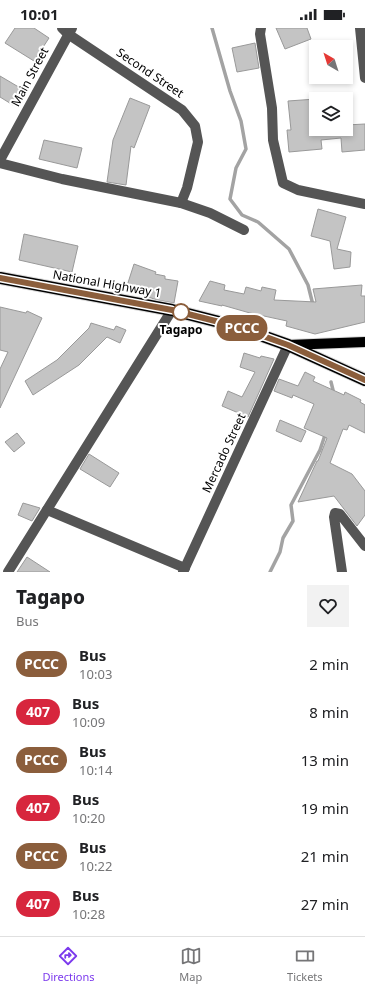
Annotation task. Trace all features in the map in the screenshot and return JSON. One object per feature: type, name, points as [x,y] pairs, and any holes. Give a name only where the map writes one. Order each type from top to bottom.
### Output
[{"type":"highway","name":"National Highway 1","points":[[0,278],[172,310],[235,326],[288,345],[365,380]]},
{"type":"main road","points":[[288,345],[365,342]]},
{"type":"street","points":[[261,28],[260,34],[272,108],[273,140],[283,183],[298,190],[365,204]]},
{"type":"street","name":"Main Street","points":[[0,161],[68,30]]},
{"type":"street","name":"Second Street","points":[[68,30],[182,110],[195,126],[198,142],[187,188],[181,203]]},
{"type":"street","points":[[362,31],[365,78]]},
{"type":"street","points":[[0,161],[62,179],[181,203],[210,213],[244,230]]},
{"type":"street","points":[[8,572],[172,310]]},
{"type":"street","name":"Mercado Street","points":[[184,570],[288,345]]},
{"type":"street","points":[[48,510],[184,570]]},
{"type":"street","points":[[342,572],[334,517],[335,513],[340,514],[365,546]]},
{"type":"building","points":[[15,28],[34,28],[49,38],[34,61],[5,43]]},
{"type":"building","points":[[276,28],[307,28],[311,39],[285,49]]},
{"type":"building","points":[[255,43],[259,68],[237,72],[232,48]]},
{"type":"building","points":[[0,76],[22,89],[13,105],[0,97]]},
{"type":"building","points":[[130,98],[150,106],[134,148],[131,146],[126,185],[107,182],[113,140]]},
{"type":"building","points":[[309,100],[309,136],[353,136],[353,125],[365,124],[365,150],[342,152],[341,138],[321,140],[322,149],[289,152],[287,130],[291,130],[288,101]]},
{"type":"building","points":[[44,140],[82,148],[77,168],[39,159]]},
{"type":"building","points":[[318,209],[346,217],[337,249],[351,252],[350,267],[334,269],[330,241],[311,236]]},
{"type":"building","points":[[24,234],[78,246],[72,272],[19,260]]},
{"type":"building","points":[[134,264],[156,272],[155,274],[165,276],[165,279],[178,281],[174,303],[157,300],[126,289]]},
{"type":"building","points":[[210,281],[225,285],[224,290],[244,294],[246,287],[261,291],[262,287],[276,290],[274,300],[316,302],[313,289],[362,285],[361,296],[365,296],[365,322],[315,334],[286,326],[287,321],[199,301]]},
{"type":"building","points":[[0,307],[26,313],[27,311],[42,318],[0,408],[0,369],[8,352],[0,350]]},
{"type":"building","points":[[91,323],[114,330],[116,326],[126,330],[120,343],[107,337],[79,365],[33,395],[25,381],[57,360],[89,328]]},
{"type":"building","points":[[244,353],[260,358],[261,356],[274,359],[248,417],[222,406],[228,391],[242,397],[255,372],[240,367]]},
{"type":"building","points":[[305,372],[315,377],[313,381],[344,395],[345,392],[361,400],[360,402],[365,405],[365,433],[349,425],[347,430],[343,429],[330,463],[352,474],[365,491],[365,515],[357,526],[334,496],[298,502],[318,461],[327,438],[304,428],[314,404],[293,395],[292,398],[274,391],[279,379],[298,386]]},
{"type":"building","points":[[280,420],[306,431],[301,442],[276,431]]},
{"type":"building","points":[[17,433],[25,443],[14,452],[5,442]]},
{"type":"building","points":[[89,454],[119,473],[110,487],[80,469]]},
{"type":"building","points":[[23,503],[40,508],[32,521],[18,515]]},
{"type":"building","points":[[27,557],[50,572],[17,572]]},
{"type":"waterway","points":[[212,28],[230,91],[241,121],[246,149],[236,168],[230,199],[242,215],[258,222],[289,249],[308,285],[313,305]]},
{"type":"waterway","points":[[331,382],[334,394]]},
{"type":"waterway","points":[[270,572],[280,552],[283,538],[293,521],[291,505],[320,450],[326,432]]},
{"type":"bus line","name":"PCCC","points":[[0,278],[172,310],[235,326],[288,345],[365,380]]},
{"type":"place","name":"Tagapo","points":[[181,312]]}]
